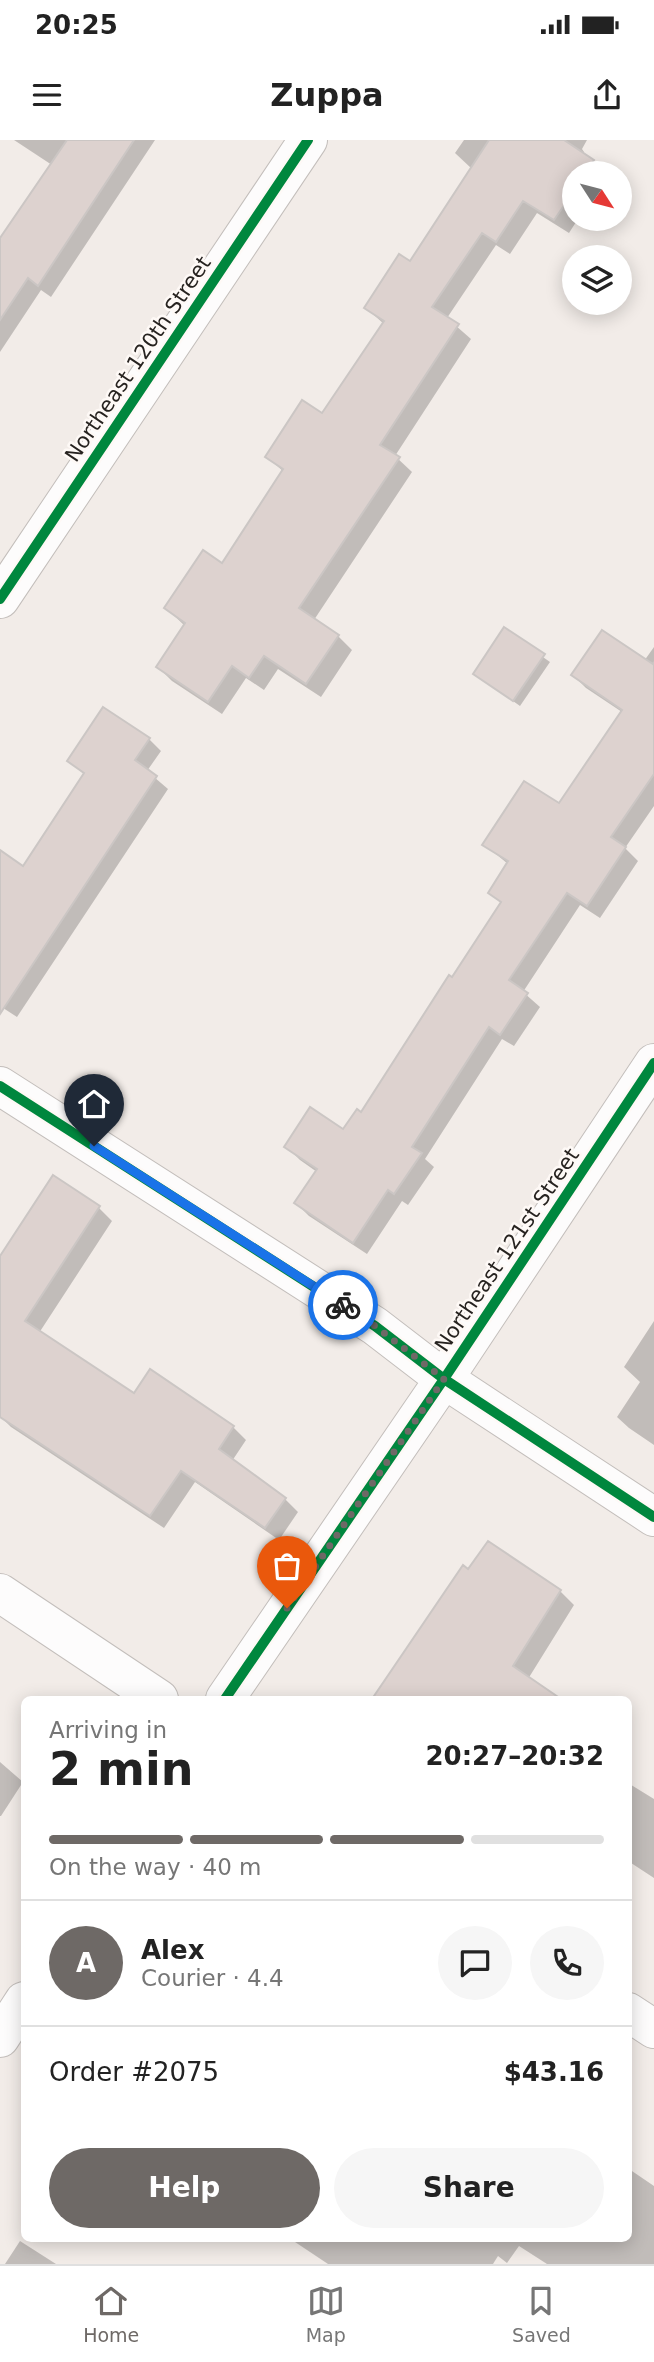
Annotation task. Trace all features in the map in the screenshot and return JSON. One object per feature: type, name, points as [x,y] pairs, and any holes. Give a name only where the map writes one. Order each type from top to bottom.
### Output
[{"type":"street","name":"Northeast 120th Street","points":[[0,599],[308,140]]},
{"type":"street","name":"Northeast 121st Street","points":[[227,1696],[444,1379],[654,1063]]},
{"type":"street","points":[[0,1086],[375,1326],[444,1379],[654,1517]]},
{"type":"street","points":[[0,1593],[154,1696]]},
{"type":"street","points":[[0,2038],[21,2006]]},
{"type":"street","points":[[632,2015],[654,2029]]},
{"type":"building","points":[[67,140],[134,140],[38,286],[28,278],[0,320],[0,238]]},
{"type":"building","points":[[489,140],[564,140],[594,160],[562,161],[562,208],[554,220],[523,201],[496,242],[482,233],[432,307],[459,324],[380,445],[400,457],[299,608],[339,635],[306,684],[264,656],[249,678],[232,666],[208,702],[156,667],[185,623],[164,608],[203,550],[222,563],[283,469],[265,457],[302,400],[322,413],[384,321],[364,308],[399,254],[410,261]]},
{"type":"building","points":[[504,627],[545,654],[513,701],[473,674]]},
{"type":"building","points":[[602,630],[653,664],[654,662],[654,774],[611,837],[626,847],[587,906],[567,893],[509,980],[528,993],[500,1035],[489,1027],[412,1147],[422,1153],[394,1194],[388,1190],[353,1243],[294,1203],[317,1169],[284,1147],[310,1107],[343,1129],[357,1109],[361,1112],[449,975],[452,977],[501,902],[488,893],[508,861],[482,845],[524,781],[559,803],[622,710],[571,675]]},
{"type":"building","points":[[103,707],[150,738],[135,760],[157,776],[0,1014],[0,850],[23,866],[84,773],[67,761]]},
{"type":"building","points":[[53,1175],[100,1206],[25,1321],[134,1393],[150,1369],[234,1426],[219,1449],[286,1498],[265,1528],[181,1471],[150,1516],[0,1417],[0,1256]]},
{"type":"building","points":[[488,1541],[561,1590],[513,1666],[557,1696],[374,1696],[463,1565],[468,1569]]},
{"type":"cycle path","points":[[0,599],[308,140]]},
{"type":"cycle path","points":[[227,1696],[444,1379],[654,1063]]},
{"type":"cycle path","points":[[0,1086],[375,1326],[444,1379],[654,1517]]},
{"type":"way so far","points":[[287,1608],[444,1379],[343,1305]]},
{"type":"route","points":[[94,1146],[343,1305]]}]
